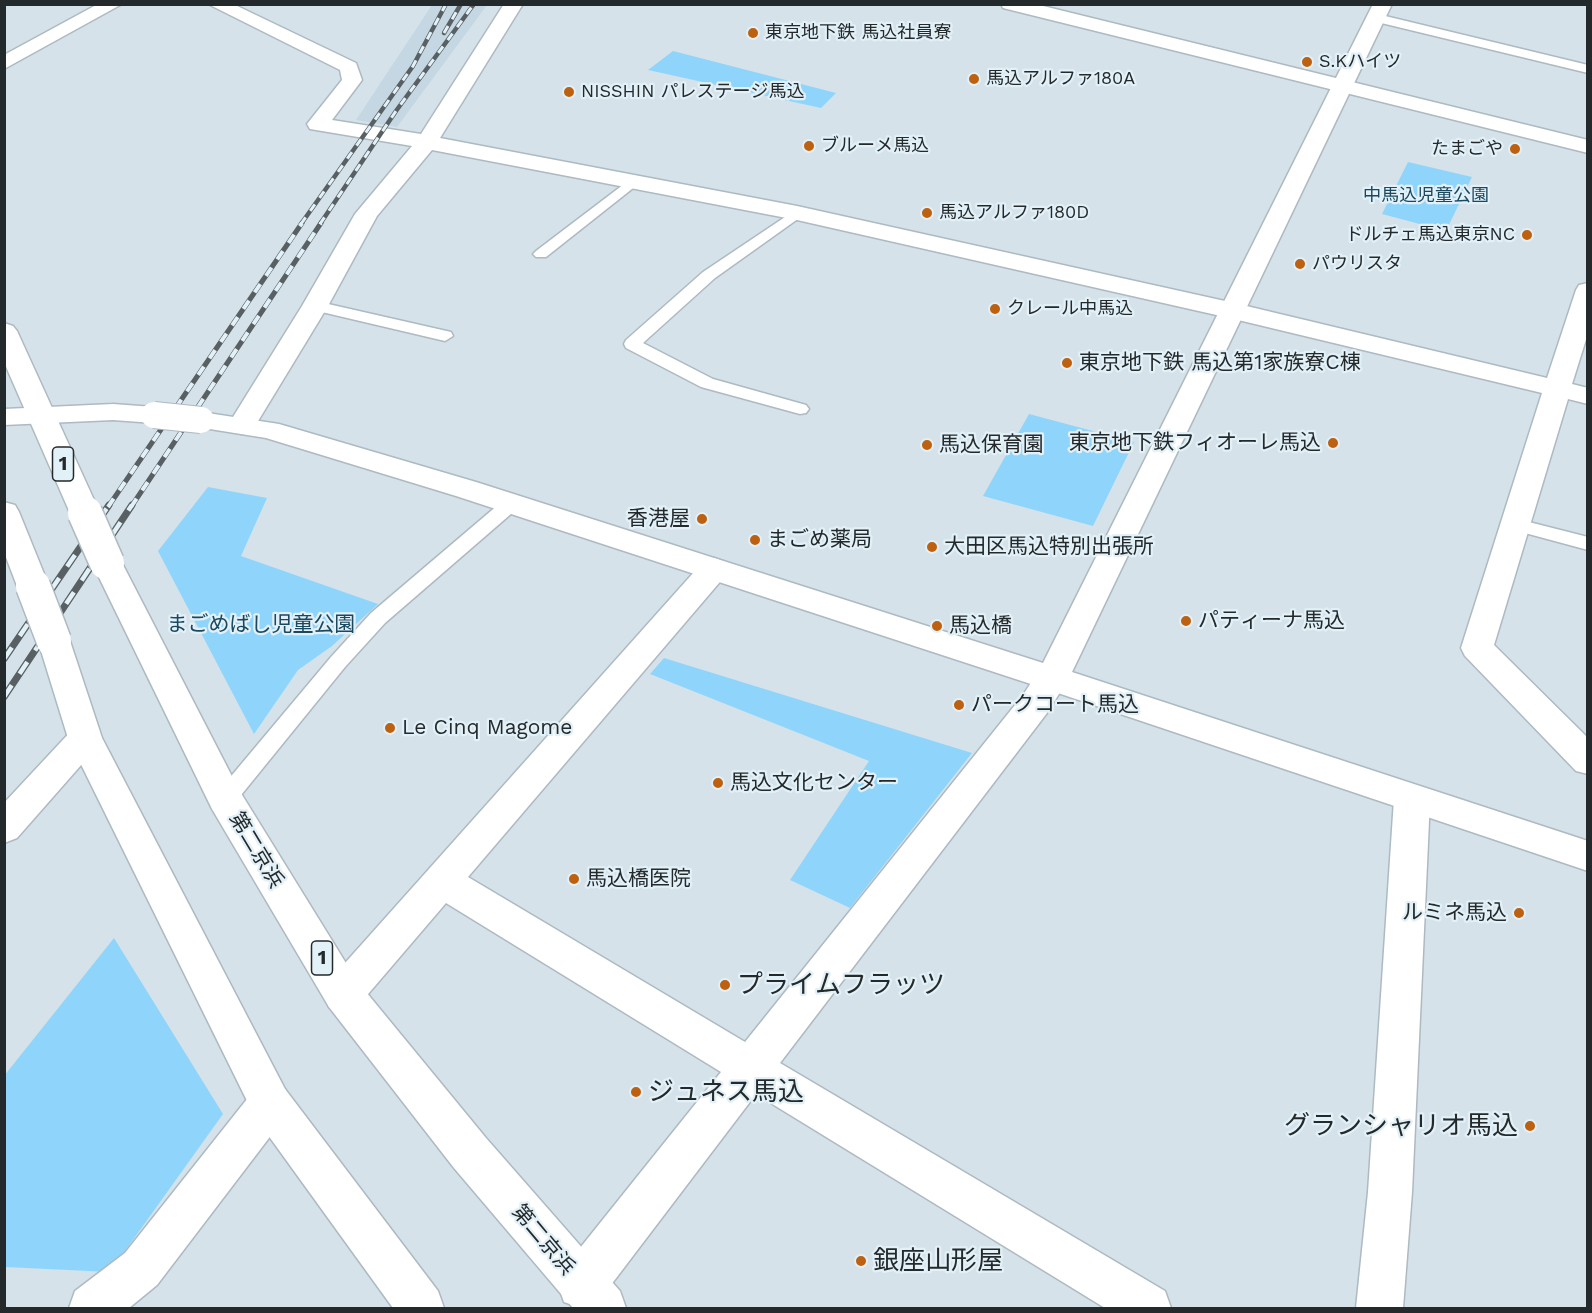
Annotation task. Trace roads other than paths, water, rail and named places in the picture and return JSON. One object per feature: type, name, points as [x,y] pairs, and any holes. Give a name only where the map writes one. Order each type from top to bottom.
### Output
[{"type":"main road","points":[[4,63],[113,4]]},
{"type":"main road","points":[[217,4],[349,67],[352,80],[318,124],[427,142],[797,213],[1234,311],[1587,396]]},
{"type":"main road","points":[[242,425],[315,306],[367,214],[427,142],[514,4]]},
{"type":"main road","points":[[1010,4],[1587,147]]},
{"type":"main road","points":[[592,1297],[751,1069],[1035,704],[1052,678],[1380,11]]},
{"type":"main road","points":[[1587,290],[1517,525],[1477,648],[1587,761]]},
{"type":"main road","name":"第二京浜","points":[[4,331],[107,563],[225,799],[343,994],[470,1153],[592,1297]]},
{"type":"main road","points":[[4,417],[112,412],[242,425],[284,434],[512,503],[1052,678],[1587,856]]},
{"type":"main road","points":[[4,512],[54,641],[85,738],[270,1103],[421,1308]]},
{"type":"main road","points":[[343,994],[714,569]]},
{"type":"main road","points":[[4,828],[85,738]]},
{"type":"main road","points":[[1379,1308],[1390,1192],[1412,799]]},
{"type":"main road","points":[[442,881],[1148,1308]]},
{"type":"main road","points":[[92,1308],[141,1269],[270,1103]]},
{"type":"lane","points":[[1380,11],[1587,69]]},
{"type":"lane","points":[[541,254],[632,182]]},
{"type":"lane","points":[[797,213],[709,275],[632,344],[707,383],[800,409]]},
{"type":"lane","points":[[315,306],[445,336]]},
{"type":"lane","points":[[225,799],[338,662],[378,618],[512,503]]},
{"type":"lane","points":[[1517,525],[1587,544]]},
{"type":"railway","points":[[301,224],[413,66],[446,4]]},
{"type":"railway","points":[[444,33],[461,4]]},
{"type":"railway","points":[[320,224],[396,111],[474,4]]},
{"type":"railway","points":[[108,507],[302,223]]},
{"type":"railway","points":[[131,507],[321,223]]},
{"type":"railway","points":[[4,659],[109,505]]},
{"type":"railway","points":[[4,697],[132,505]]},
{"type":"place","name":"東京地下鉄 馬込社員寮","points":[[753,33]]},
{"type":"place","name":"S.Kハイツ","points":[[1307,62]]},
{"type":"place","name":"馬込アルファ180A","points":[[974,79]]},
{"type":"place","name":"NISSHIN パレステージ馬込","points":[[569,92]]},
{"type":"place","name":"ブルーメ馬込","points":[[809,146]]},
{"type":"place","name":"たまごや","points":[[1515,149]]},
{"type":"place","name":"馬込アルファ180D","points":[[927,213]]},
{"type":"place","name":"ドルチェ馬込東京NC","points":[[1527,235]]},
{"type":"place","name":"パウリスタ","points":[[1300,264]]},
{"type":"place","name":"クレール中馬込","points":[[995,309]]},
{"type":"place","name":"東京地下鉄 馬込第1家族寮C棟","points":[[1067,363]]},
{"type":"place","name":"東京地下鉄フィオーレ馬込","points":[[1333,443]]},
{"type":"place","name":"馬込保育園","points":[[927,445]]},
{"type":"place","name":"香港屋","points":[[702,519]]},
{"type":"place","name":"まごめ薬局","points":[[755,540]]},
{"type":"place","name":"大田区馬込特別出張所","points":[[932,547]]},
{"type":"place","name":"パティーナ馬込","points":[[1186,621]]},
{"type":"place","name":"馬込橋","points":[[937,626]]},
{"type":"place","name":"パークコート馬込","points":[[959,705]]},
{"type":"place","name":"Le Cinq Magome","points":[[390,728]]},
{"type":"place","name":"馬込文化センター","points":[[718,783]]},
{"type":"place","name":"馬込橋医院","points":[[574,879]]},
{"type":"place","name":"ルミネ馬込","points":[[1519,913]]},
{"type":"place","name":"プライムフラッツ","points":[[725,985]]},
{"type":"place","name":"ジュネス馬込","points":[[636,1092]]},
{"type":"place","name":"グランシャリオ馬込","points":[[1530,1126]]},
{"type":"place","name":"銀座山形屋","points":[[861,1261]]},
{"type":"park label","name":"中馬込児童公園","points":[[1426,196]]},
{"type":"park label","name":"まごめばし児童公園","points":[[261,625]]}]
